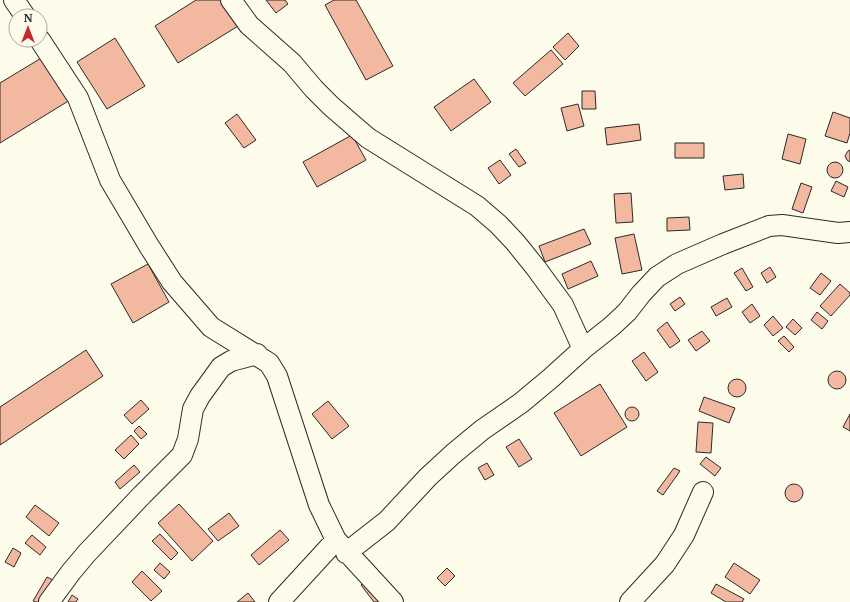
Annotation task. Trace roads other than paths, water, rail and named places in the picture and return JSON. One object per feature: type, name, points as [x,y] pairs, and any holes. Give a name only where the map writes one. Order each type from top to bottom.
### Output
[{"type":"street","points":[[231,0],[249,25],[292,63],[330,106],[363,133],[477,206],[498,224],[532,263],[563,305],[583,349]]},
{"type":"street","points":[[45,48],[78,98],[110,180],[172,282],[211,327],[257,354],[269,363],[278,376],[319,505],[341,546],[393,602]]},
{"type":"street","points":[[279,602],[341,546],[386,521],[428,477],[453,454],[482,430],[521,403],[612,326],[627,312],[657,277],[677,264],[769,226],[782,225],[838,233],[850,232]]},
{"type":"street","points":[[211,327],[222,354],[221,367]]},
{"type":"street","points":[[49,602],[87,553],[182,455],[188,439],[193,409],[200,396],[221,367],[231,361],[257,354]]},
{"type":"street","points":[[630,602],[666,564],[684,535],[703,492]]}]
